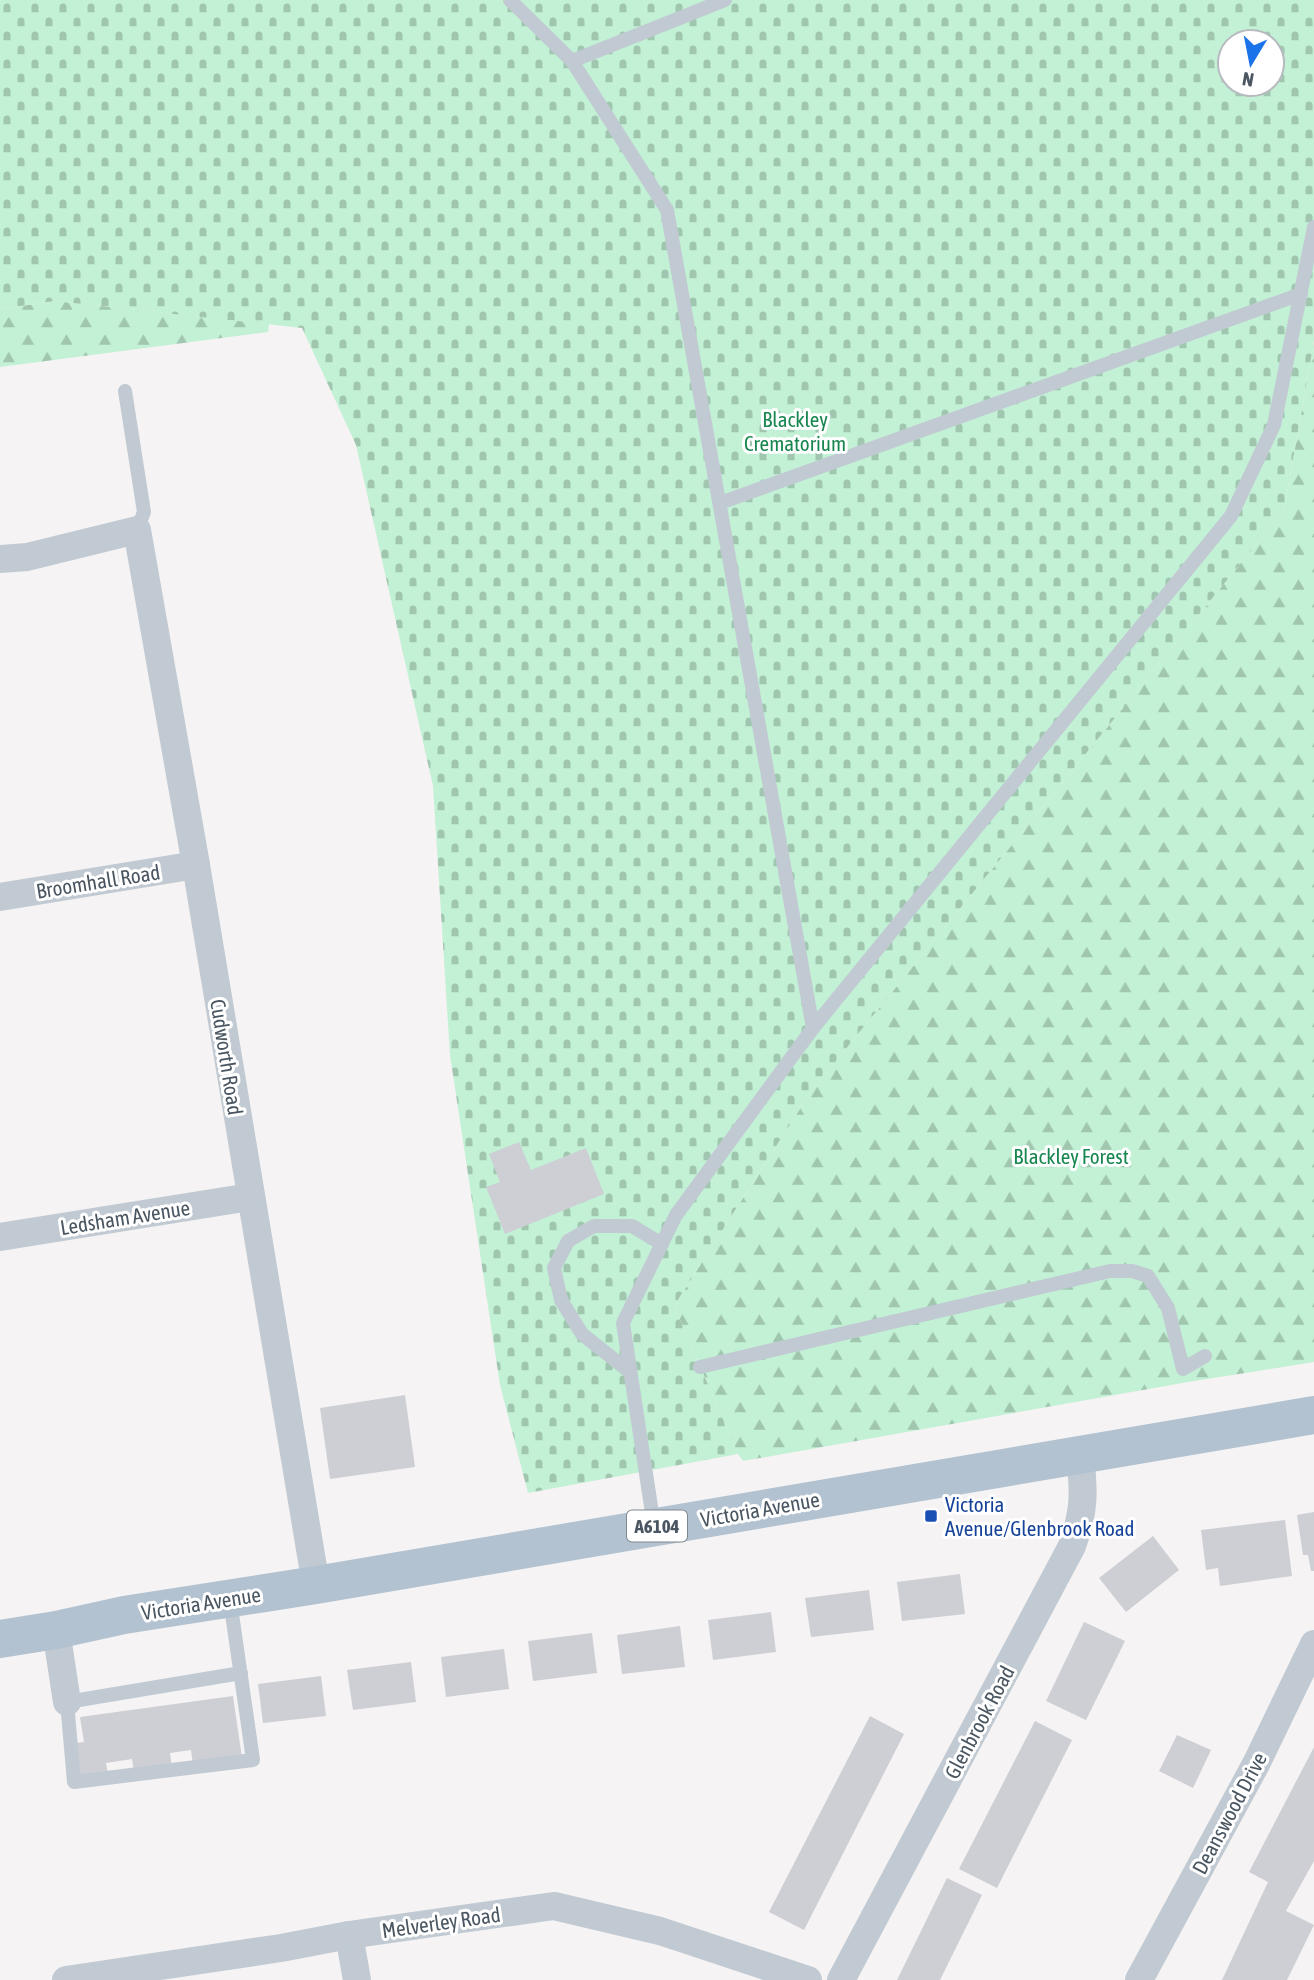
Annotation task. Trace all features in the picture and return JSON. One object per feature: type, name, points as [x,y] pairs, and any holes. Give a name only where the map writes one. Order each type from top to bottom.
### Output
[{"type":"main road","name":"Victoria Avenue","points":[[0,1639],[124,1615],[316,1585],[1314,1415]]},
{"type":"street","points":[[0,559],[27,557],[137,530]]},
{"type":"street","name":"Cudworth Road","points":[[137,530],[316,1585]]},
{"type":"street","name":"Broomhall Road","points":[[0,897],[196,866]]},
{"type":"street","name":"Ledsham Avenue","points":[[0,1237],[250,1197]]},
{"type":"street","name":"Glenbrook Road","points":[[842,1980],[1072,1546],[1081,1522],[1083,1506],[1080,1454]]},
{"type":"street","points":[[56,1630],[67,1702]]},
{"type":"street","name":"Deanswood Drive","points":[[1139,1980],[1256,1764],[1314,1644]]},
{"type":"street","name":"Melverley Road","points":[[69,1980],[349,1935],[554,1906],[660,1931],[808,1980]]},
{"type":"street","points":[[349,1935],[356,1980]]},
{"type":"lane","points":[[510,0],[572,61],[667,210],[813,1028]]},
{"type":"lane","points":[[572,61],[725,0]]},
{"type":"lane","points":[[654,1527],[623,1323],[676,1215],[813,1028],[1231,516],[1274,425],[1314,227]]},
{"type":"lane","points":[[720,503],[1301,294]]},
{"type":"lane","points":[[125,391],[144,512],[137,530]]},
{"type":"lane","points":[[630,1372],[582,1334],[561,1300],[554,1268],[568,1241],[594,1226],[632,1226],[662,1244]]},
{"type":"lane","points":[[700,1367],[1110,1271],[1132,1271],[1149,1276],[1168,1308],[1183,1369],[1205,1356]]},
{"type":"lane","points":[[230,1598],[241,1673],[253,1760],[74,1782],[67,1702],[241,1673]]},
{"type":"green space","name":"Blackley Crematorium","points":[[0,0],[1314,0],[1314,341],[1284,510],[810,1093],[674,1306],[738,1454],[528,1493],[500,1385],[450,1055],[433,786],[356,445],[302,328],[55,301],[0,309]]},
{"type":"green space","points":[[55,301],[269,324],[268,332],[0,367],[0,309]]},
{"type":"green space","name":"Blackley Forest","points":[[1314,341],[1314,1362],[743,1461],[674,1306],[810,1093],[1284,510]]},
{"type":"building","points":[[519,1142],[531,1170],[586,1148],[604,1194],[505,1234],[486,1187],[500,1182],[489,1154]]},
{"type":"building","points":[[405,1395],[415,1467],[330,1479],[320,1408]]},
{"type":"building","points":[[1314,1512],[1314,1571],[1311,1571],[1308,1555],[1303,1555],[1297,1515]]},
{"type":"building","points":[[1285,1520],[1292,1576],[1220,1586],[1218,1568],[1206,1570],[1201,1530]]},
{"type":"building","points":[[1153,1536],[1179,1570],[1126,1612],[1099,1578]]},
{"type":"building","points":[[960,1574],[965,1614],[902,1621],[897,1582]]},
{"type":"building","points":[[869,1590],[874,1630],[811,1637],[805,1598]]},
{"type":"building","points":[[771,1612],[776,1652],[713,1660],[708,1620]]},
{"type":"building","points":[[1084,1622],[1125,1641],[1086,1720],[1046,1701]]},
{"type":"building","points":[[680,1626],[685,1667],[622,1674],[617,1635]]},
{"type":"building","points":[[592,1633],[597,1673],[533,1681],[528,1641]]},
{"type":"building","points":[[504,1649],[509,1689],[446,1697],[441,1657]]},
{"type":"building","points":[[411,1662],[416,1702],[353,1710],[347,1670]]},
{"type":"building","points":[[321,1676],[326,1716],[263,1723],[258,1684]]},
{"type":"building","points":[[233,1696],[242,1758],[193,1765],[191,1750],[170,1753],[172,1768],[134,1773],[132,1759],[106,1763],[108,1774],[80,1778],[75,1743],[84,1742],[80,1717]]},
{"type":"building","points":[[870,1716],[904,1734],[804,1930],[769,1912]]},
{"type":"building","points":[[1035,1721],[1072,1740],[997,1888],[959,1869]]},
{"type":"building","points":[[1177,1735],[1211,1750],[1193,1788],[1159,1771]]},
{"type":"building","points":[[1314,1747],[1314,1861],[1286,1911],[1314,1925],[1287,1980],[1222,1980],[1268,1882],[1249,1872]]},
{"type":"building","points":[[947,1878],[982,1895],[940,1980],[897,1980]]},
{"type":"place","name":"Victoria Avenue/Glenbrook Road","points":[[931,1516]]}]
